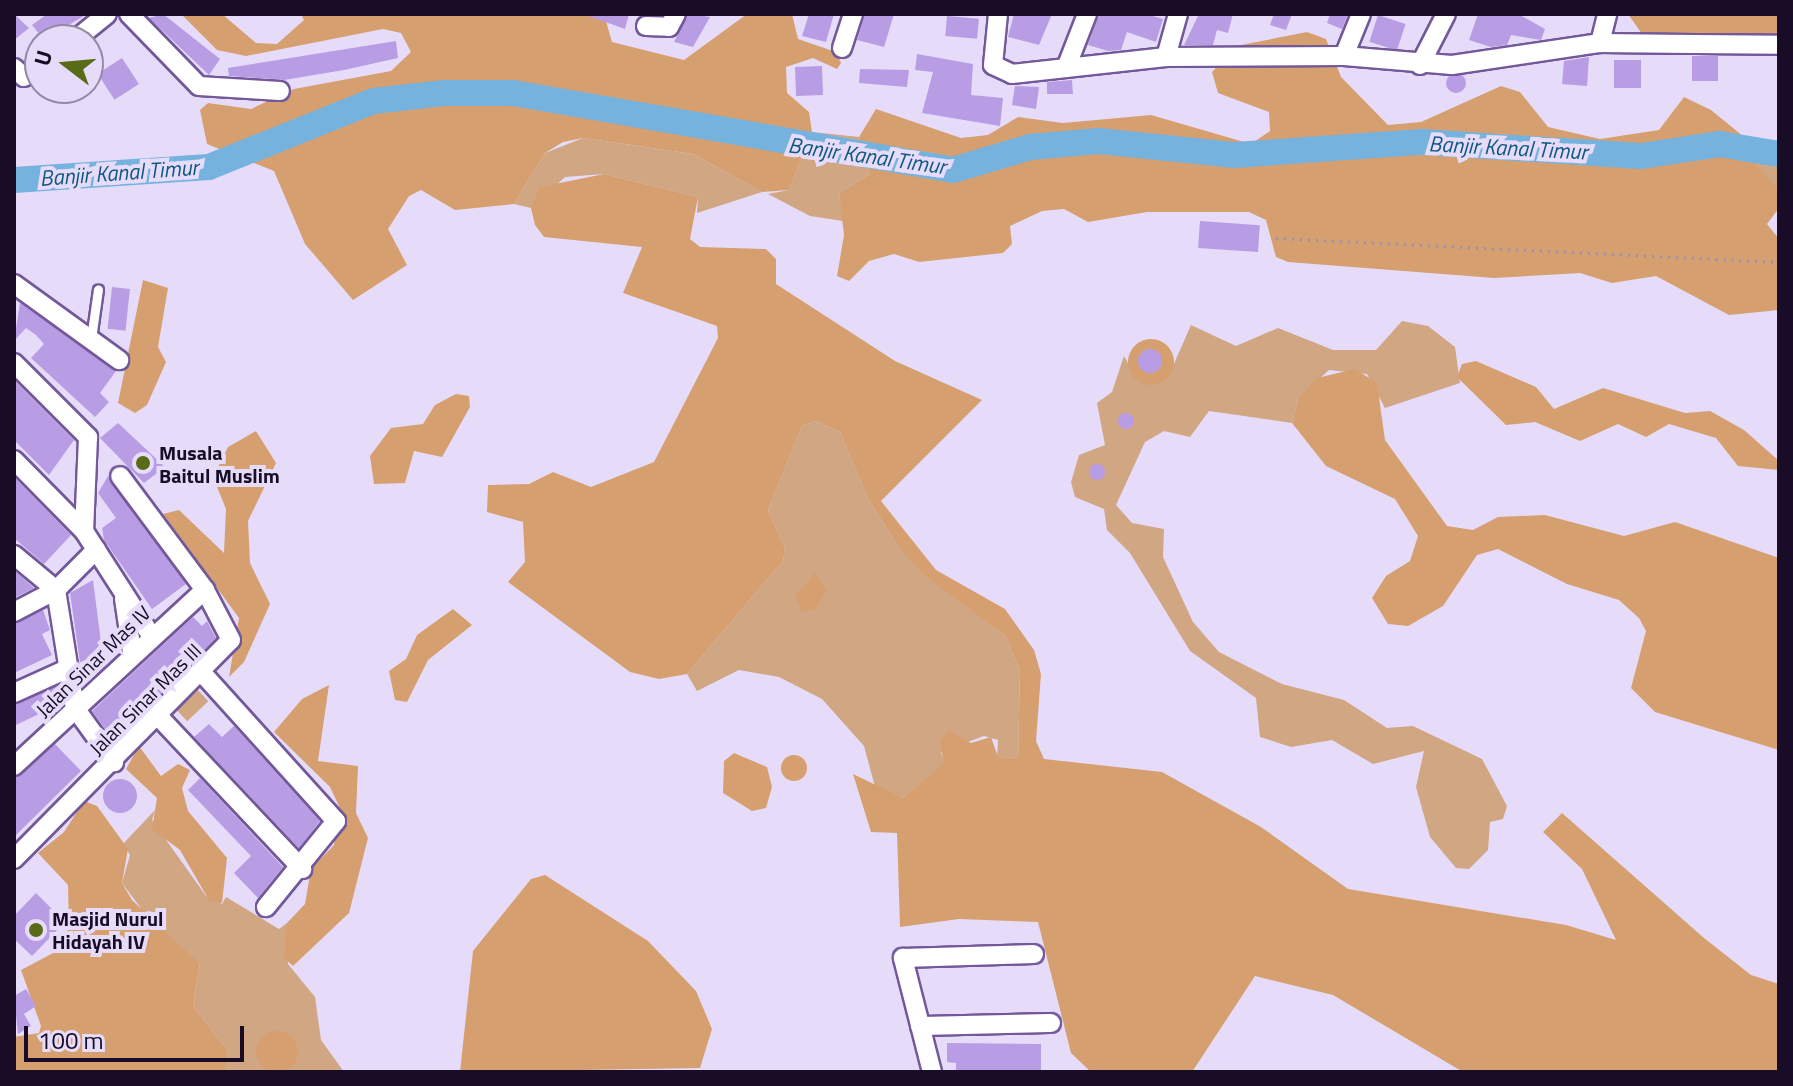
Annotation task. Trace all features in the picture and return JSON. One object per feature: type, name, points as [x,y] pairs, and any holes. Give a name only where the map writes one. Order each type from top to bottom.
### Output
[{"type":"street","points":[[129,14],[199,86],[280,91]]},
{"type":"street","points":[[646,26],[669,27],[676,14]]},
{"type":"street","points":[[842,48],[853,14]]},
{"type":"street","points":[[998,14],[992,60],[1012,74],[1166,57],[1344,56],[1420,65],[1600,43],[1779,45]]},
{"type":"street","points":[[1066,68],[1087,14]]},
{"type":"street","points":[[1166,57],[1178,14]]},
{"type":"street","points":[[1344,56],[1361,14]]},
{"type":"street","points":[[1420,65],[1446,14]]},
{"type":"street","points":[[1600,43],[1607,14]]},
{"type":"street","points":[[14,284],[119,360]]},
{"type":"street","points":[[14,363],[88,437],[84,531]]},
{"type":"street","points":[[14,460],[84,531],[150,634]]},
{"type":"street","name":"Jalan Sinar Mas III","points":[[14,859],[204,675],[231,635],[205,590],[120,476]]},
{"type":"street","points":[[14,612],[56,590],[96,550]]},
{"type":"street","points":[[14,555],[56,590],[75,708],[114,762]]},
{"type":"street","name":"Jalan Sinar Mas IV","points":[[14,766],[150,634],[205,590]]},
{"type":"street","points":[[123,592],[132,652]]},
{"type":"street","points":[[14,693],[69,668]]},
{"type":"street","points":[[204,675],[336,821],[302,869],[266,907]]},
{"type":"street","points":[[159,717],[302,869]]},
{"type":"street","points":[[932,1072],[906,956],[1034,954]]},
{"type":"street","points":[[920,1026],[1051,1023]]},
{"type":"lane","points":[[91,339],[98,289]]},
{"type":"path","points":[[1276,238],[1779,262]]},
{"type":"shaded area","points":[[181,14],[222,14],[256,43],[277,44],[304,20],[301,14],[604,14],[612,42],[684,60],[747,14],[792,14],[798,39],[836,52],[841,63],[837,69],[813,58],[786,67],[787,93],[809,112],[812,132],[789,190],[762,192],[693,154],[583,138],[563,142],[545,153],[514,204],[455,210],[421,190],[409,196],[388,229],[407,265],[353,300],[305,244],[274,171],[207,144],[200,110],[208,103],[251,109],[294,89],[391,71],[411,52],[401,33],[383,29],[246,56],[217,50]]},
{"type":"shaded area","points":[[1628,14],[1779,14],[1779,54],[1647,41]]},
{"type":"shaded area","points":[[1307,32],[1326,39],[1341,77],[1388,125],[1421,122],[1501,86],[1520,92],[1548,127],[1600,139],[1659,130],[1684,97],[1711,110],[1749,141],[1753,160],[1778,189],[1779,208],[1767,224],[1779,239],[1779,310],[1729,315],[1656,276],[1612,283],[1580,273],[1494,278],[1288,262],[1276,257],[1266,220],[1249,212],[1147,212],[1088,222],[1064,209],[1042,211],[1010,226],[1012,244],[1003,253],[919,262],[894,254],[869,261],[849,281],[837,276],[844,235],[839,193],[870,174],[859,137],[876,109],[961,138],[988,135],[1018,117],[1063,123],[1151,115],[1251,144],[1270,131],[1269,112],[1218,93],[1212,72],[1236,46]]},
{"type":"shaded area","points":[[812,132],[859,137],[864,151],[870,174],[839,193],[843,221],[810,216],[768,194],[789,190]]},
{"type":"shaded area","points":[[583,138],[693,154],[762,192],[697,213],[698,197],[604,174],[565,177],[531,208],[514,204],[545,153]]},
{"type":"shaded area","points":[[1749,141],[1779,142],[1779,192],[1753,160]]},
{"type":"shaded area","points":[[604,174],[698,197],[690,239],[700,247],[766,249],[776,259],[776,284],[895,361],[982,400],[881,501],[936,570],[1005,609],[1034,650],[1041,674],[1036,741],[1044,759],[1162,772],[1261,827],[1348,889],[1566,925],[1616,940],[1582,869],[1543,832],[1562,813],[1704,938],[1751,975],[1779,984],[1779,1072],[1463,1072],[1333,995],[1255,976],[1192,1072],[1091,1072],[1071,1053],[1038,922],[959,919],[900,927],[897,833],[871,832],[853,774],[903,798],[944,763],[940,742],[948,730],[971,743],[991,737],[998,757],[1018,758],[1020,671],[1005,635],[924,575],[898,546],[868,499],[840,432],[815,421],[802,426],[768,510],[785,548],[783,561],[687,674],[659,679],[630,672],[508,582],[525,562],[523,522],[487,512],[488,485],[529,484],[553,472],[591,487],[654,462],[718,338],[717,326],[623,293],[642,247],[544,237],[535,225],[531,208],[540,187]]},
{"type":"shaded area","points":[[143,280],[168,288],[158,347],[166,362],[147,405],[135,413],[118,403]]},
{"type":"shaded area","points":[[1402,321],[1428,326],[1455,347],[1460,383],[1385,408],[1367,374],[1329,370],[1298,398],[1292,423],[1209,411],[1190,437],[1164,431],[1145,442],[1116,505],[1132,523],[1164,529],[1163,557],[1193,622],[1219,652],[1282,684],[1344,700],[1387,728],[1413,726],[1482,759],[1507,806],[1503,819],[1490,822],[1488,850],[1469,869],[1456,868],[1430,837],[1416,787],[1424,751],[1373,764],[1332,740],[1291,747],[1260,737],[1256,698],[1190,651],[1130,553],[1107,530],[1104,509],[1075,497],[1071,482],[1079,455],[1105,445],[1097,403],[1112,392],[1124,356],[1128,363],[1173,366],[1191,325],[1236,346],[1278,328],[1333,350],[1376,350]]},
{"type":"shaded area","points":[[1151,339],[1167,346],[1174,362],[1167,378],[1151,385],[1135,378],[1128,362],[1135,346]]},
{"type":"shaded area","points":[[1476,361],[1536,387],[1554,409],[1603,388],[1685,413],[1710,411],[1744,430],[1779,461],[1779,470],[1738,466],[1716,438],[1669,424],[1646,437],[1618,424],[1580,441],[1535,422],[1506,425],[1457,377],[1462,364]]},
{"type":"shaded area","points":[[1355,369],[1377,383],[1385,440],[1447,526],[1473,530],[1498,517],[1545,515],[1624,536],[1675,522],[1779,558],[1779,750],[1655,712],[1631,688],[1646,631],[1639,618],[1619,600],[1567,584],[1498,549],[1477,555],[1443,606],[1408,626],[1388,624],[1372,598],[1386,576],[1410,561],[1418,536],[1395,499],[1326,466],[1292,423],[1298,398],[1317,378]]},
{"type":"shaded area","points":[[456,394],[469,396],[470,407],[442,457],[414,451],[405,483],[374,484],[370,456],[391,428],[423,424],[435,405]]},
{"type":"shaded area","points":[[815,421],[840,432],[868,499],[898,546],[1005,635],[1020,671],[1018,758],[997,757],[998,740],[984,736],[941,752],[945,763],[903,798],[875,787],[864,746],[822,699],[779,677],[739,670],[697,691],[687,674],[783,561],[785,548],[768,510],[802,426]]},
{"type":"shaded area","points":[[256,431],[276,463],[248,521],[250,563],[270,604],[244,662],[229,677],[239,618],[163,514],[179,510],[224,553],[226,509],[213,477],[228,447]]},
{"type":"shaded area","points":[[815,573],[827,590],[815,609],[802,612],[795,596]]},
{"type":"shaded area","points":[[453,609],[472,625],[428,660],[407,702],[395,700],[389,671],[406,659],[417,635]]},
{"type":"shaded area","points":[[329,685],[318,761],[358,766],[356,813],[368,838],[349,913],[293,966],[284,958],[287,923],[305,904],[311,869],[334,845],[339,806],[330,787],[274,732],[302,699]]},
{"type":"shaded area","points":[[194,686],[208,701],[187,721],[173,706]]},
{"type":"shaded area","points":[[139,746],[161,776],[178,764],[190,770],[182,788],[188,811],[227,858],[222,903],[210,902],[180,850],[152,829],[157,798],[126,769]]},
{"type":"shaded area","points":[[734,753],[767,767],[772,787],[766,808],[752,811],[723,793],[724,761]]},
{"type":"shaded area","points":[[794,755],[803,759],[807,768],[803,777],[794,781],[785,777],[781,768],[785,759]]},
{"type":"shaded area","points":[[84,801],[97,806],[128,849],[122,883],[132,900],[200,964],[193,1006],[228,1051],[224,1072],[14,1072],[14,1037],[39,1033],[41,1026],[21,970],[57,951],[69,927],[68,885],[38,853],[64,832]]},
{"type":"shaded area","points":[[155,810],[152,820],[206,896],[222,904],[226,897],[279,929],[287,923],[288,964],[315,997],[321,1040],[344,1072],[223,1072],[228,1051],[193,1006],[200,964],[155,927],[122,883],[130,855],[123,844]]},
{"type":"shaded area","points":[[545,875],[648,941],[696,991],[712,1029],[700,1068],[460,1072],[473,951],[531,879]]},
{"type":"shaded area","points":[[277,1031],[292,1037],[298,1052],[292,1067],[277,1073],[262,1067],[256,1052],[262,1037]]},
{"type":"building","points":[[14,14],[25,24],[24,32],[14,40]]},
{"type":"building","points":[[47,14],[87,14],[70,24],[33,24]]},
{"type":"building","points":[[163,14],[220,59],[209,75],[149,18]]},
{"type":"building","points":[[583,14],[629,14],[625,29]]},
{"type":"building","points":[[688,14],[710,17],[693,47],[674,42]]},
{"type":"building","points":[[809,14],[834,14],[826,42],[802,36]]},
{"type":"building","points":[[865,14],[894,14],[884,47],[857,40]]},
{"type":"building","points":[[1014,14],[1052,14],[1039,45],[1008,37]]},
{"type":"building","points":[[1099,14],[1146,14],[1163,19],[1156,42],[1127,32],[1121,50],[1108,51],[1088,45]]},
{"type":"building","points":[[1199,14],[1233,14],[1228,33],[1217,30],[1213,45],[1184,45]]},
{"type":"building","points":[[1274,14],[1292,14],[1286,30],[1270,25]]},
{"type":"building","points":[[1330,14],[1348,14],[1342,29],[1327,23]]},
{"type":"building","points":[[1478,14],[1518,14],[1545,29],[1541,40],[1511,35],[1507,45],[1491,47],[1469,40]]},
{"type":"building","points":[[1378,15],[1406,24],[1397,51],[1369,42]]},
{"type":"building","points":[[947,16],[979,19],[977,39],[945,36]]},
{"type":"building","points":[[396,41],[398,58],[344,70],[284,80],[229,76],[228,68]]},
{"type":"building","points":[[917,54],[973,64],[971,95],[1003,98],[1000,126],[922,113],[933,72],[915,70]]},
{"type":"building","points":[[1692,56],[1718,56],[1718,81],[1692,81]]},
{"type":"building","points":[[1589,57],[1587,86],[1562,84],[1564,61]]},
{"type":"building","points":[[122,58],[139,84],[115,100],[104,84],[104,70]]},
{"type":"building","points":[[1614,60],[1641,60],[1641,88],[1614,88]]},
{"type":"building","points":[[822,66],[823,95],[796,96],[795,67]]},
{"type":"building","points":[[860,69],[909,70],[907,87],[859,83]]},
{"type":"building","points":[[1456,73],[1463,76],[1466,83],[1463,90],[1456,93],[1449,90],[1446,83],[1449,76]]},
{"type":"building","points":[[1072,80],[1073,94],[1047,94],[1047,82]]},
{"type":"building","points":[[1015,86],[1039,87],[1036,109],[1012,105]]},
{"type":"building","points":[[1200,221],[1260,225],[1258,252],[1198,248]]},
{"type":"building","points":[[112,287],[130,289],[126,331],[108,329]]},
{"type":"building","points":[[20,303],[116,371],[100,393],[109,402],[95,417],[31,358],[44,344],[36,335],[26,328],[14,341]]},
{"type":"building","points":[[1150,349],[1159,352],[1162,361],[1159,370],[1150,373],[1141,370],[1138,361],[1141,352]]},
{"type":"building","points":[[14,380],[74,440],[49,475],[14,440]]},
{"type":"building","points":[[1123,413],[1129,413],[1134,421],[1132,427],[1123,429],[1118,424],[1118,418]]},
{"type":"building","points":[[118,423],[165,467],[144,483],[100,438]]},
{"type":"building","points":[[1094,464],[1100,464],[1105,472],[1103,478],[1094,480],[1089,475],[1089,469]]},
{"type":"building","points":[[108,476],[186,584],[152,609],[104,540],[102,528],[116,518],[98,493]]},
{"type":"building","points":[[14,477],[71,535],[44,564],[14,538]]},
{"type":"building","points":[[17,573],[34,588],[14,598],[14,574]]},
{"type":"building","points":[[93,580],[103,658],[80,662],[70,593]]},
{"type":"building","points":[[43,610],[50,630],[42,634],[52,655],[14,673],[14,624]]},
{"type":"building","points":[[193,617],[202,626],[207,621],[216,638],[114,741],[92,711]]},
{"type":"building","points":[[57,686],[62,703],[14,726],[14,705]]},
{"type":"building","points":[[209,724],[222,737],[234,726],[320,821],[299,848],[194,737]]},
{"type":"building","points":[[55,744],[81,771],[14,837],[14,778]]},
{"type":"building","points":[[200,778],[283,867],[258,898],[234,873],[251,856],[188,790]]},
{"type":"building","points":[[120,779],[132,784],[137,796],[132,808],[120,813],[108,808],[103,796],[108,784]]},
{"type":"building","name":"Masjid Nurul Hidayah IV","points":[[36,893],[65,922],[32,956],[14,939],[14,916]]},
{"type":"building","points":[[26,989],[36,1006],[24,1014],[31,1026],[18,1034],[14,996]]},
{"type":"building","points":[[947,1043],[1041,1044],[1041,1072],[956,1072],[956,1063],[947,1062]]},
{"type":"waterway","name":"Banjir Kanal Timur","points":[[14,180],[209,167],[373,101],[443,93],[513,93],[953,170],[1030,147],[1099,141],[1235,155],[1423,142],[1641,156],[1719,144],[1779,154]]},
{"type":"place","name":"Musala Baitul Muslim","points":[[143,463]]},
{"type":"place","name":"Masjid Nurul Hidayah IV","points":[[36,930]]}]
